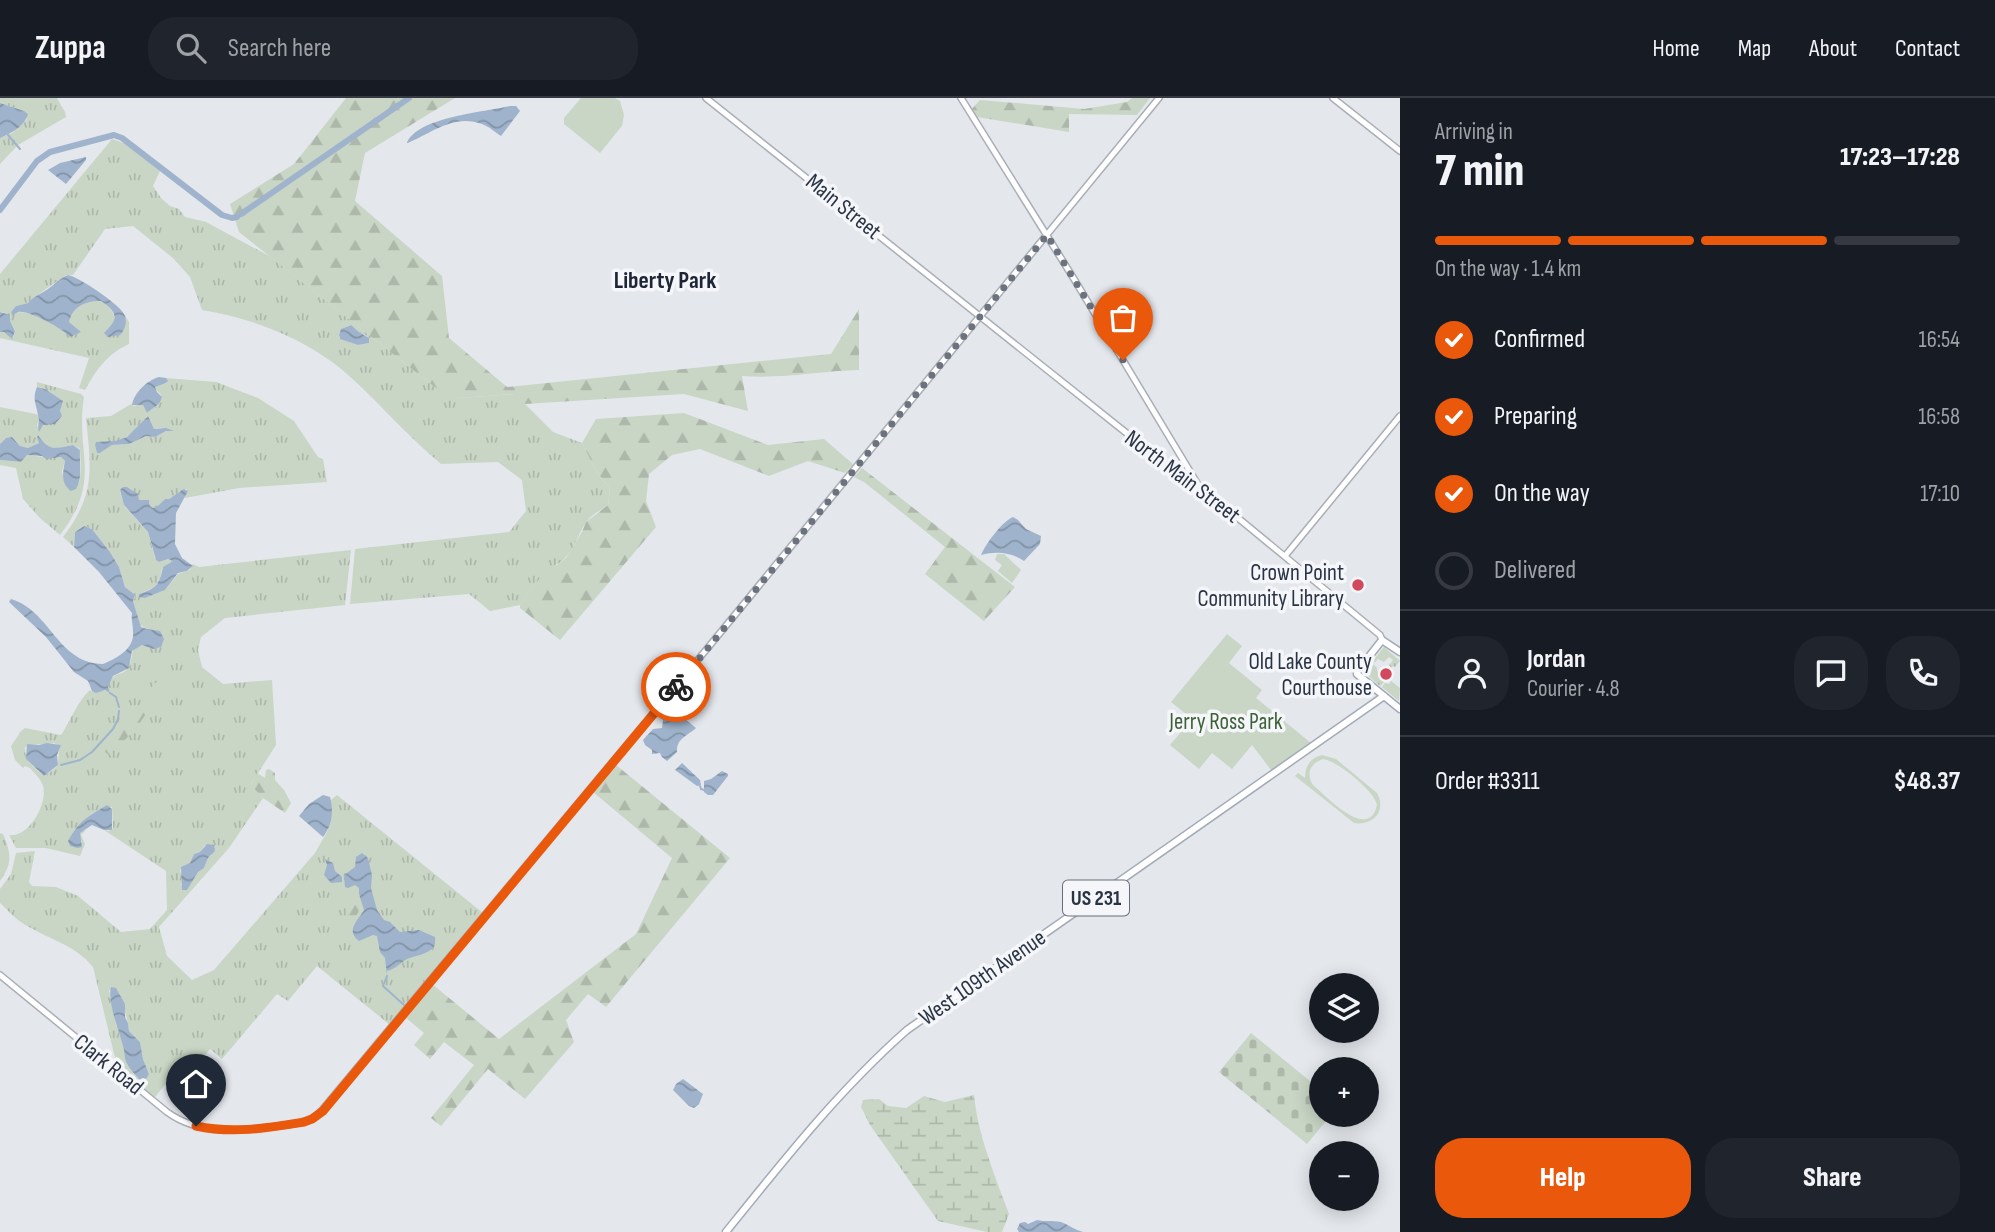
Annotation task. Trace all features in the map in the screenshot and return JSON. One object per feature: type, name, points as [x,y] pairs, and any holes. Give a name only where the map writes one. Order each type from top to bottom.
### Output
[{"type":"main road","points":[[1400,652],[1382,639],[1357,670],[1357,674],[1400,709]]},
{"type":"main road","name":"West 109th Avenue","points":[[726,1232],[830,1105],[867,1066],[907,1030],[1384,696]]},
{"type":"street","name":"Main Street","points":[[706,98],[980,316]]},
{"type":"street","points":[[961,98],[1198,485]]},
{"type":"street","points":[[980,316],[1159,98]]},
{"type":"street","points":[[1334,98],[1400,151]]},
{"type":"street","name":"North Main Street","points":[[980,316],[1170,468],[1198,485],[1382,639]]},
{"type":"street","name":"Clark Road","points":[[0,975],[167,1112],[189,1124],[212,1129],[246,1130],[312,1119],[323,1111],[641,729],[980,316]]},
{"type":"street","points":[[1286,556],[1400,416]]},
{"type":"green space","points":[[0,98],[57,98],[66,117],[18,145],[0,164],[0,138],[12,133],[27,119],[24,111],[0,103]]},
{"type":"green space","points":[[346,98],[455,98],[365,153],[355,201],[442,276],[449,338],[507,387],[831,354],[859,309],[859,370],[742,376],[748,411],[684,394],[525,404],[514,394],[460,398],[446,394],[239,232],[230,204],[294,164]]},
{"type":"green space","points":[[581,98],[615,98],[620,101],[624,115],[622,126],[600,153],[564,124],[564,118]]},
{"type":"green space","points":[[1132,98],[1150,98],[1137,115],[1069,114],[1069,132],[977,117],[971,110],[980,100],[1084,109],[1127,102]]},
{"type":"green space","points":[[112,139],[126,144],[160,171],[153,186],[170,206],[179,209],[185,217],[206,222],[271,257],[432,385],[460,398],[515,394],[553,432],[582,443],[596,471],[610,489],[608,505],[587,521],[567,556],[549,567],[520,605],[490,611],[469,594],[350,604],[355,549],[509,532],[526,511],[522,480],[498,462],[441,464],[335,364],[305,344],[272,329],[202,310],[190,277],[173,258],[133,226],[105,229],[73,275],[65,276],[28,303],[16,306],[11,312],[13,315],[17,312],[37,316],[68,334],[76,330],[69,322],[71,317],[77,308],[85,303],[101,301],[113,313],[114,321],[104,333],[126,320],[123,312],[129,322],[129,344],[103,363],[85,390],[79,388],[89,358],[0,338],[0,332],[4,332],[13,338],[15,330],[5,313],[0,312],[0,274]],"holes":[[[350,325],[367,336],[369,343],[358,345],[339,338],[340,331]]]},
{"type":"green space","points":[[166,378],[216,382],[258,398],[294,421],[318,457],[323,459],[327,482],[239,488],[185,498],[185,489],[153,508],[150,502],[139,500],[133,490],[123,487],[120,492],[125,507],[148,532],[155,558],[159,562],[168,559],[173,561],[162,568],[155,586],[139,594],[145,598],[165,590],[178,574],[190,570],[193,564],[199,567],[351,550],[345,605],[225,618],[201,637],[198,650],[202,667],[223,684],[272,680],[276,745],[251,784],[263,798],[229,848],[159,927],[167,956],[192,980],[214,970],[315,853],[328,830],[331,800],[337,795],[483,913],[390,1025],[317,966],[288,1001],[277,994],[222,1059],[210,1049],[194,1069],[184,1062],[154,1098],[117,1066],[93,967],[77,953],[15,918],[0,903],[0,889],[11,874],[16,853],[35,851],[29,882],[32,886],[56,887],[78,896],[121,932],[150,929],[167,910],[166,871],[104,830],[113,828],[112,807],[92,814],[71,836],[82,843],[79,835],[86,830],[81,835],[85,844],[80,856],[46,848],[16,848],[9,835],[23,831],[30,825],[40,810],[44,793],[42,783],[30,768],[23,768],[15,760],[11,746],[21,731],[25,728],[61,735],[90,690],[108,691],[107,687],[113,678],[128,668],[135,647],[139,645],[153,649],[147,629],[140,625],[133,601],[135,597],[125,587],[119,567],[92,529],[84,526],[75,532],[74,547],[63,537],[81,507],[89,480],[86,418],[111,416],[131,404],[143,405],[147,413],[162,400],[155,388],[157,385],[167,383]],"holes":[[[147,416],[154,429],[172,431],[155,437],[146,436],[129,444],[112,445],[97,453],[95,445],[115,442],[134,431]],[[54,743],[60,746],[58,763],[45,776],[26,759],[25,747]],[[205,845],[212,855],[187,889],[181,885],[183,879],[180,870],[190,863],[194,854],[200,852]],[[109,990],[117,990],[129,1031],[140,1042],[149,1074],[142,1080],[127,1064]]]},
{"type":"green space","points":[[37,382],[84,397],[84,482],[81,498],[60,535],[23,499],[16,468],[0,465],[0,460],[21,462],[27,455],[61,457],[65,461],[62,471],[64,480],[79,483],[80,449],[73,445],[50,447],[37,438],[39,443],[28,448],[20,446],[12,437],[6,438],[0,444],[0,407],[36,414],[39,416],[37,427],[60,411],[61,406],[45,389],[37,387]]},
{"type":"green space","points":[[684,413],[768,445],[824,439],[853,464],[845,473],[808,461],[769,476],[700,449],[672,455],[649,474],[646,501],[656,527],[560,640],[520,608],[520,605],[549,566],[557,565],[566,558],[586,522],[608,505],[610,489],[596,471],[582,443],[596,419]]},
{"type":"green space","points":[[862,468],[1015,587],[984,621],[925,574],[945,547],[864,482],[854,477]]},
{"type":"green space","points":[[997,554],[1004,554],[1021,570],[1012,583],[998,571],[1002,565],[995,560]]},
{"type":"green space","name":"Jerry Ross Park","points":[[1227,634],[1242,646],[1229,663],[1262,690],[1256,698],[1311,743],[1271,770],[1252,745],[1232,769],[1212,753],[1199,769],[1170,745],[1192,719],[1171,702]]},
{"type":"green space","points":[[1384,647],[1400,661],[1391,668],[1389,665],[1393,660],[1389,657],[1384,662],[1378,659],[1373,664],[1377,671],[1385,675],[1380,686],[1364,672]]},
{"type":"green space","points":[[168,670],[174,673],[172,684],[129,736],[115,747],[112,746],[109,755],[105,752],[105,742],[112,738],[113,743],[116,742],[115,733]]},
{"type":"green space","points":[[1391,681],[1400,688],[1399,701],[1382,687]]},
{"type":"green space","points":[[1322,755],[1336,759],[1377,793],[1380,806],[1372,820],[1354,823],[1295,776],[1298,773],[1305,778],[1309,763]],"holes":[[[1323,759],[1354,777],[1370,792],[1377,805],[1373,815],[1366,819],[1357,818],[1337,806],[1313,785],[1310,777],[1312,766]]]},
{"type":"green space","points":[[616,765],[730,858],[606,1007],[588,994],[566,1020],[574,1042],[525,1099],[488,1069],[441,1126],[431,1118],[474,1065],[444,1042],[430,1059],[414,1045],[424,1033],[404,1016],[432,984],[499,1039],[636,934],[672,858],[593,792]]},
{"type":"green space","points":[[266,770],[275,773],[275,780],[291,803],[285,813],[263,798],[251,785],[257,773],[265,778]]},
{"type":"green space","points":[[0,833],[6,840],[9,863],[0,881]]},
{"type":"green space","points":[[355,897],[359,900],[359,907],[354,917],[348,915],[344,904]]},
{"type":"green space","points":[[1251,1033],[1309,1080],[1309,1127],[1321,1127],[1307,1144],[1219,1072]]},
{"type":"green space","points":[[974,1095],[983,1141],[1009,1214],[1002,1232],[987,1232],[938,1221],[870,1125],[861,1107],[863,1100],[879,1099],[888,1106],[906,1108],[924,1096],[945,1102]]},
{"type":"water","points":[[0,103],[28,114],[20,126],[0,138]]},
{"type":"water","points":[[516,106],[520,111],[501,136],[482,124],[461,121],[443,126],[407,143],[413,134],[437,121]]},
{"type":"water","points":[[86,157],[66,184],[48,170],[60,163]]},
{"type":"water","points":[[68,275],[98,292],[121,310],[126,322],[120,335],[108,337],[104,333],[114,320],[114,313],[101,301],[85,303],[77,308],[69,322],[81,332],[70,337],[37,316],[18,312],[13,316],[11,312],[16,306],[28,303]]},
{"type":"water","points":[[0,312],[10,315],[15,331],[12,339],[0,332]]},
{"type":"water","points":[[351,325],[369,338],[369,343],[358,345],[340,339],[341,329]]},
{"type":"water","points":[[159,377],[168,381],[155,387],[162,397],[158,405],[147,413],[143,405],[132,405],[141,388]]},
{"type":"water","points":[[37,387],[63,401],[60,411],[62,416],[55,424],[43,425],[39,432],[35,398]]},
{"type":"water","points":[[148,416],[154,429],[166,428],[174,431],[166,431],[155,437],[146,436],[129,444],[112,445],[97,453],[96,442],[127,437]]},
{"type":"water","points":[[38,435],[49,446],[57,448],[73,445],[80,450],[80,475],[76,489],[71,491],[65,484],[65,461],[61,457],[47,459],[27,455],[21,462],[0,460],[0,444],[6,438],[12,437],[20,446],[28,448],[39,443]]},
{"type":"water","points":[[127,487],[138,494],[139,500],[149,500],[153,508],[184,489],[188,491],[176,513],[175,544],[182,558],[193,566],[178,573],[165,590],[145,598],[139,597],[139,594],[156,585],[163,567],[173,561],[156,560],[148,532],[124,505],[120,490]]},
{"type":"water","points":[[1013,517],[1026,529],[1041,536],[1040,544],[1024,561],[1003,553],[981,555],[995,533]]},
{"type":"water","points":[[84,526],[92,529],[110,552],[119,567],[125,587],[135,595],[133,601],[141,627],[160,631],[164,639],[161,647],[153,649],[142,645],[132,651],[129,668],[113,676],[108,687],[110,693],[105,690],[96,693],[92,691],[88,681],[74,672],[46,637],[9,602],[11,599],[25,605],[64,646],[87,661],[103,664],[128,648],[133,637],[132,613],[99,572],[74,547],[75,532]]},
{"type":"water","points":[[668,707],[672,707],[696,728],[680,741],[677,752],[667,761],[660,753],[652,754],[652,750],[643,740],[653,729],[662,728],[662,719]]},
{"type":"water","points":[[27,744],[61,745],[57,755],[58,765],[44,776],[26,759]]},
{"type":"water","points":[[682,763],[700,780],[701,785],[697,786],[675,770]]},
{"type":"water","points":[[722,771],[728,776],[713,795],[708,795],[704,792],[704,781]]},
{"type":"water","points":[[323,795],[330,797],[332,813],[323,837],[299,816],[309,804]]},
{"type":"water","points":[[107,805],[112,809],[112,830],[92,825],[80,833],[82,847],[70,846],[68,841],[80,824]]},
{"type":"water","points":[[207,844],[214,845],[215,851],[187,890],[182,890],[181,867],[190,863],[194,854]]},
{"type":"water","points":[[362,853],[368,858],[372,875],[371,888],[377,910],[384,920],[400,932],[419,930],[435,937],[435,945],[431,950],[407,959],[387,971],[387,976],[385,958],[380,952],[377,936],[359,941],[353,933],[354,926],[364,910],[359,888],[355,885],[345,887],[344,875],[355,867],[356,857]]},
{"type":"water","points":[[325,859],[333,863],[335,871],[342,877],[342,882],[331,883],[324,875],[327,865]]},
{"type":"water","points":[[111,987],[116,988],[125,1004],[129,1031],[140,1042],[149,1074],[146,1079],[139,1079],[126,1062],[112,1008]]},
{"type":"water","points":[[683,1079],[703,1094],[694,1108],[673,1090]]},
{"type":"water","points":[[1037,1220],[1061,1222],[1083,1232],[1019,1232],[1017,1229],[1020,1223],[1028,1224]]},
{"type":"waterway","points":[[241,214],[409,98]]},
{"type":"waterway","points":[[8,135],[20,149]]},
{"type":"waterway","points":[[0,210],[37,161],[50,152],[114,135],[122,138],[222,215],[237,217]]},
{"type":"waterway","points":[[110,693],[116,697],[119,707]]},
{"type":"waterway","points":[[61,765],[80,760],[92,752],[113,729],[119,711]]},
{"type":"waterway","points":[[700,786],[704,790]]},
{"type":"waterway","points":[[387,976],[383,986],[404,1005]]},
{"type":"waterway","points":[[411,1010],[424,995]]},
{"type":"way so far","points":[[676,687],[1047,235],[1123,360]]},
{"type":"place","name":"Crown Point Community Library","points":[[1358,585]]},
{"type":"place","name":"Old Lake County Courthouse","points":[[1386,674]]},
{"type":"district","name":"Liberty Park","points":[[665,280]]},
{"type":"route","points":[[196,1126],[227,1130],[252,1129],[304,1122],[323,1111],[676,687]]}]
